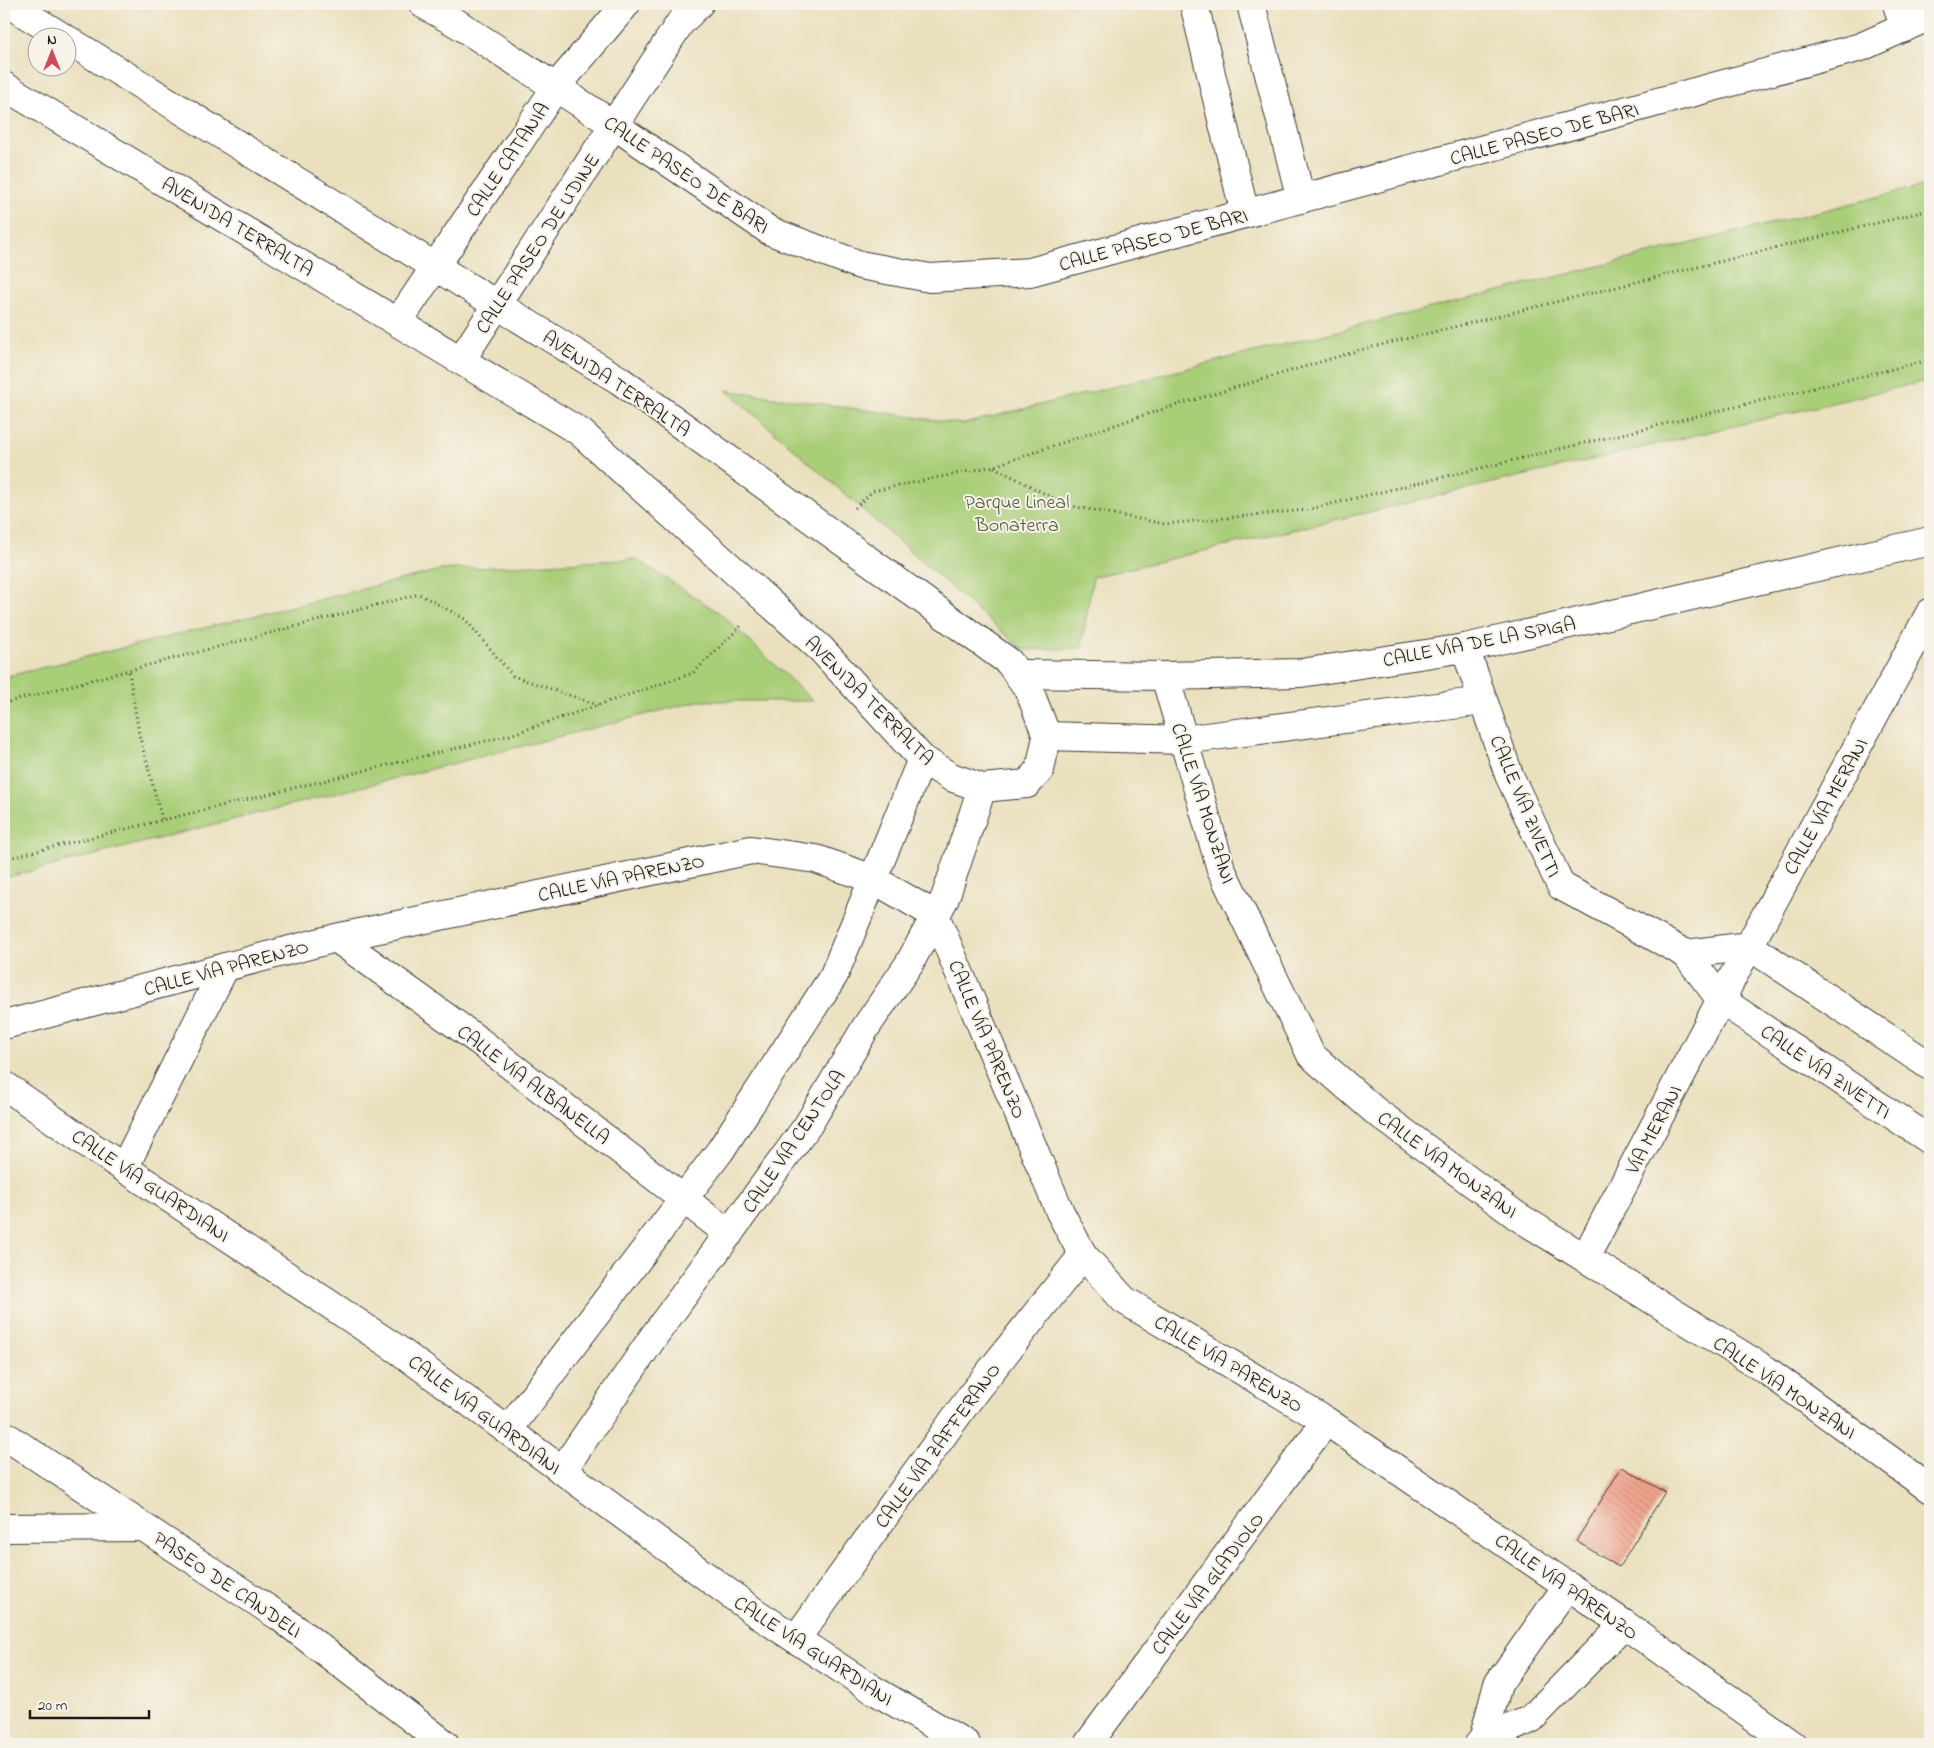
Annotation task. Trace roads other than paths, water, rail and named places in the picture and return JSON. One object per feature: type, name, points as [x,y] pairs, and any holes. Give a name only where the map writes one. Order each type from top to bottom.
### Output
[{"type":"street","points":[[9,4],[48,28]]},
{"type":"street","name":"CALLE PASEO DE BARI","points":[[423,4],[556,87],[770,231],[860,265],[930,278],[1030,272],[1861,47],[1901,16],[1930,16]]},
{"type":"street","name":"CALLE CATANIA","points":[[398,322],[556,87],[626,4]]},
{"type":"street","name":"CALLE PASEO DE UDINE","points":[[461,360],[680,23],[699,4]]},
{"type":"street","points":[[1194,4],[1245,214]]},
{"type":"street","points":[[1251,4],[1301,199]]},
{"type":"street","name":"AVENIDA TERRALTA","points":[[4,86],[580,432],[821,650],[922,759],[951,776],[982,788],[1027,784],[1040,770],[1047,736],[1029,690],[1009,662],[618,380],[78,46]]},
{"type":"street","name":"CALLE VÍA DE LA SPIGA","points":[[1019,674],[1165,676],[1301,672],[1465,648],[1930,541]]},
{"type":"street","name":"CALLE VÍA MERANI","points":[[1721,1000],[1930,613]]},
{"type":"street","name":"CALLE VÍA ZIVETTI","points":[[1465,648],[1508,775],[1561,886],[1686,954],[1721,1000],[1930,1140]]},
{"type":"street","name":"CALLE VÍA MONZANI","points":[[1165,676],[1221,869],[1311,1055],[1374,1110],[1501,1204],[1766,1370],[1930,1488]]},
{"type":"street","points":[[1047,736],[1183,740],[1483,701]]},
{"type":"street","points":[[508,1430],[720,1151],[834,975],[922,759]]},
{"type":"street","name":"CALLE VÍA CENTOLA","points":[[562,1471],[654,1336],[808,1125],[866,1027],[909,964],[945,898],[982,788]]},
{"type":"street","name":"CALLE VÍA PARENZO","points":[[4,1025],[336,938],[751,850],[816,859],[873,879],[935,916],[1060,1212],[1083,1255],[1124,1300],[1326,1421],[1568,1585],[1792,1744]]},
{"type":"street","name":"CALLE VÍA ALBANELLA","points":[[336,938],[479,1041],[730,1234]]},
{"type":"street","points":[[1686,954],[1749,946],[1930,1066]]},
{"type":"street","points":[[124,1168],[225,967]]},
{"type":"street","name":"VÍA MERANI","points":[[1585,1258],[1721,1000]]},
{"type":"street","name":"CALLE VÍA GUARDIANI","points":[[4,1085],[124,1168],[397,1349],[741,1602],[872,1689],[966,1744]]},
{"type":"street","name":"CALLE VÍA ZAFFERANO","points":[[796,1639],[974,1392],[1083,1255]]},
{"type":"street","name":"CALLE VÍA GLADIOLO","points":[[1088,1744],[1326,1421]]},
{"type":"street","name":"PASEO DE CANDELI","points":[[4,1435],[280,1617],[446,1744]]},
{"type":"street","points":[[4,1528],[143,1526]]},
{"type":"street","points":[[1481,1742],[1498,1684],[1568,1585]]},
{"type":"street","points":[[1481,1742],[1531,1719],[1624,1624]]},
{"type":"park label","name":"Parque Lineal Bonaterra","points":[[1017,512]]}]
